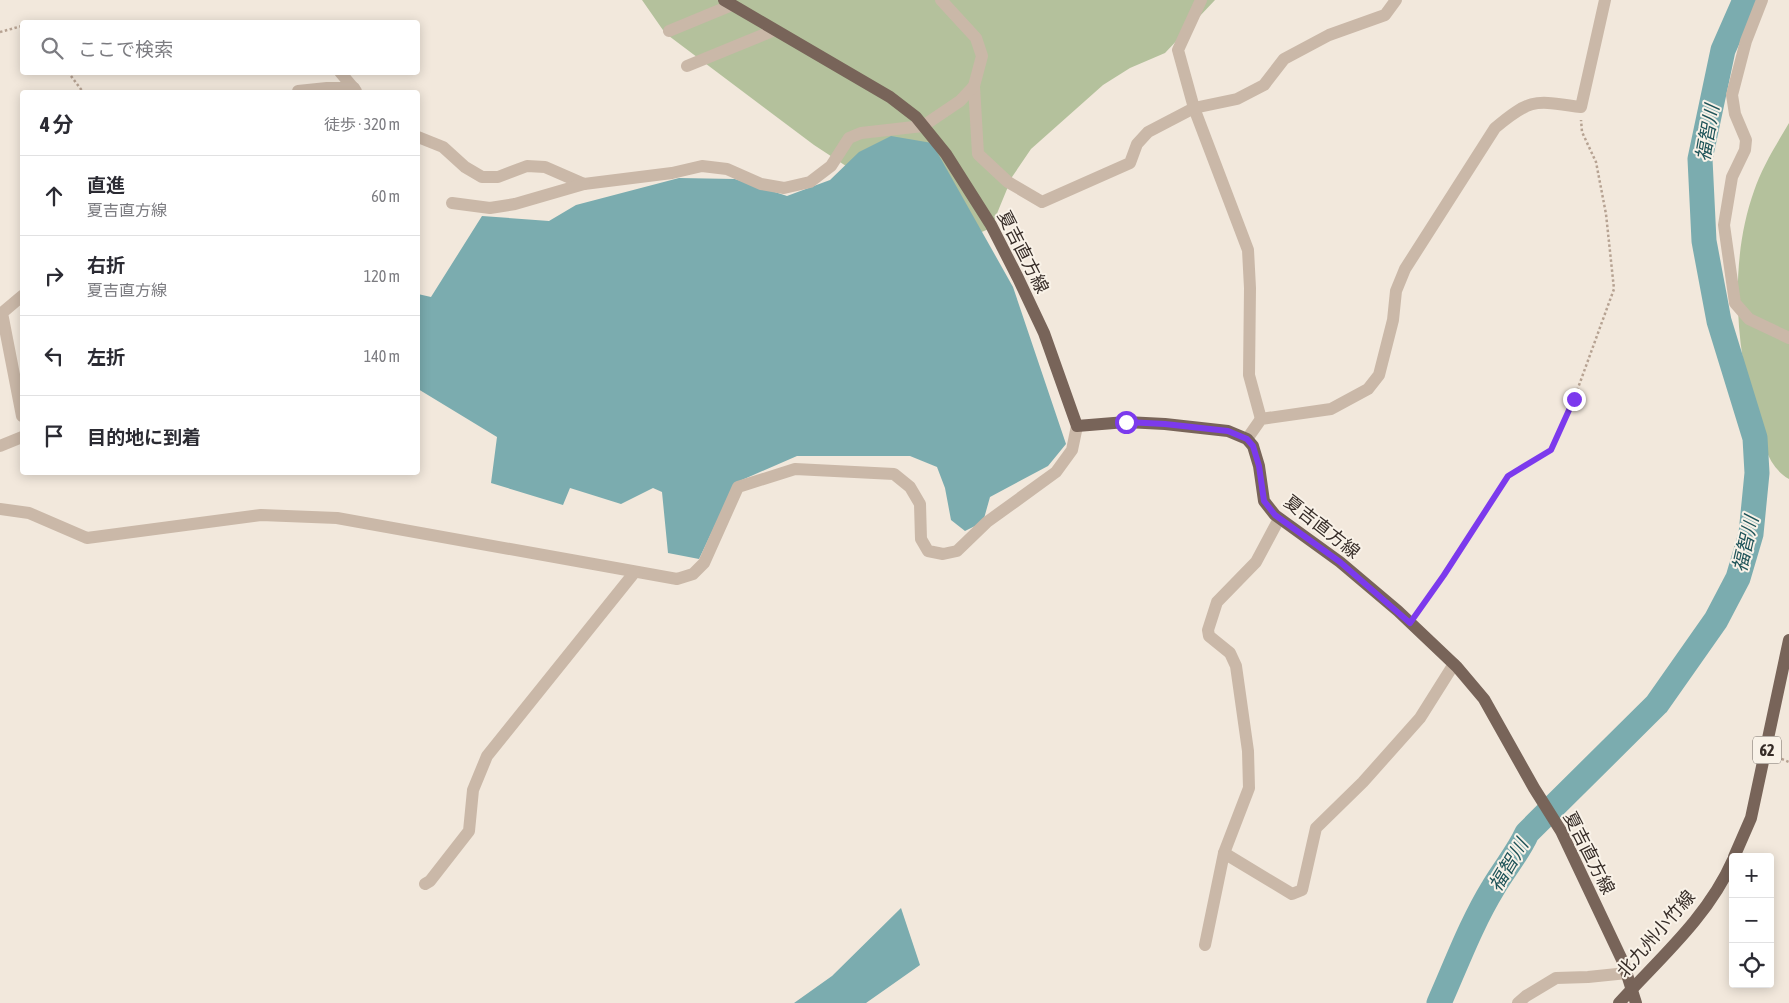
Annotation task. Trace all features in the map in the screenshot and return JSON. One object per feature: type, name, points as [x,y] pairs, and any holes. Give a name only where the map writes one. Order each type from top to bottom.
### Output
[{"type":"main road","name":"夏吉直方線","points":[[728,2],[890,97],[916,117],[946,154],[991,226],[1044,332],[1077,426]]},
{"type":"main road","points":[[1077,426],[1126,422],[1165,424],[1228,431],[1247,439]]},
{"type":"main road","name":"夏吉直方線","points":[[1247,439],[1253,446],[1259,466],[1264,501],[1279,519],[1340,562],[1410,623],[1454,664],[1484,699],[1534,788],[1561,830],[1626,973],[1636,1003]]},
{"type":"main road","name":"62","points":[[1736,853],[1751,818],[1789,640]]},
{"type":"main road","name":"北九州小竹線","points":[[1619,1003],[1670,950],[1698,916],[1729,869]]},
{"type":"street","points":[[941,0],[976,38],[982,56],[974,86],[978,154],[1008,182],[1042,202],[1130,162],[1138,144],[1148,132],[1194,108],[1237,99],[1264,85],[1284,59],[1328,35],[1384,15],[1396,0]]},
{"type":"street","points":[[1200,0],[1178,50],[1194,108],[1248,250],[1250,375],[1261,419]]},
{"type":"street","points":[[1247,439],[1261,419],[1331,409],[1368,389],[1379,375],[1393,320],[1396,291],[1405,269],[1495,128],[1516,110],[1536,101],[1581,107],[1605,0]]},
{"type":"street","points":[[1762,0],[1746,41],[1732,95],[1734,114],[1746,140],[1745,150],[1732,177],[1724,225],[1735,303],[1749,319],[1789,338]]},
{"type":"street","points":[[669,31],[728,2]]},
{"type":"street","points":[[687,66],[775,30]]},
{"type":"street","points":[[343,75],[356,90]]},
{"type":"street","points":[[452,203],[490,208],[515,204],[584,184],[672,173],[702,166],[727,168],[761,184],[784,188],[810,182],[831,166],[849,138],[861,133],[923,126],[960,100],[974,86]]},
{"type":"street","points":[[308,90],[327,88],[356,90]]},
{"type":"street","points":[[420,138],[443,147],[465,168],[482,176],[498,177],[527,166],[545,167],[584,184]]},
{"type":"street","points":[[20,298],[2,313],[20,406]]},
{"type":"street","points":[[0,509],[29,513],[87,538],[261,515],[337,518],[634,573],[678,579],[693,574],[704,563],[738,487],[795,470],[894,474],[910,487],[920,504],[921,538],[928,550],[943,554],[957,551],[987,522],[1056,472],[1072,450],[1077,426]]},
{"type":"street","points":[[0,446],[20,438]]},
{"type":"street","points":[[1205,945],[1224,853],[1249,788],[1248,751],[1236,666],[1230,653],[1209,636],[1208,630],[1217,602],[1256,562],[1279,519]]},
{"type":"street","points":[[425,884],[430,881],[469,831],[473,790],[487,756],[634,573]]},
{"type":"street","points":[[1224,853],[1292,894],[1302,890],[1316,828],[1363,782],[1420,718],[1454,664]]},
{"type":"street","points":[[1518,1003],[1556,978],[1588,978],[1626,973]]},
{"type":"path","points":[[0,32],[20,27]]},
{"type":"path","points":[[70,75],[82,90]]},
{"type":"path","points":[[1410,623],[1444,575],[1508,476],[1551,450],[1574,399],[1614,289],[1606,214],[1596,162],[1582,132],[1581,107]]},
{"type":"green space","points":[[642,0],[1215,0],[1165,53],[1130,68],[1103,85],[1031,149],[1012,177],[991,228],[977,234],[907,206],[814,145],[665,33]]},
{"type":"green space","points":[[1789,123],[1789,479],[1776,468],[1767,453],[1750,394],[1740,335],[1738,276],[1746,218],[1754,191],[1761,173]]},
{"type":"water","points":[[891,136],[932,143],[1013,287],[1066,444],[1048,466],[990,497],[983,522],[965,531],[951,520],[945,488],[937,467],[910,456],[797,456],[735,483],[699,559],[668,553],[662,492],[653,488],[621,504],[570,488],[563,505],[491,483],[497,437],[420,390],[420,294],[431,297],[482,216],[549,221],[576,205],[679,178],[735,179],[787,196],[830,180],[859,152]]},
{"type":"water","points":[[901,908],[920,965],[866,1003],[794,1003],[832,976]]},
{"type":"waterway","name":"福智川","points":[[1439,1003],[1478,916],[1527,833],[1657,704],[1716,620],[1738,578],[1751,534],[1757,473],[1755,438],[1719,321],[1704,241],[1700,159],[1723,50],[1745,0]]},
{"type":"route","points":[[1126,422],[1228,431],[1247,439],[1253,446],[1259,466],[1264,501],[1275,515],[1340,562],[1410,623],[1444,575],[1508,476],[1551,450],[1574,399]]}]
